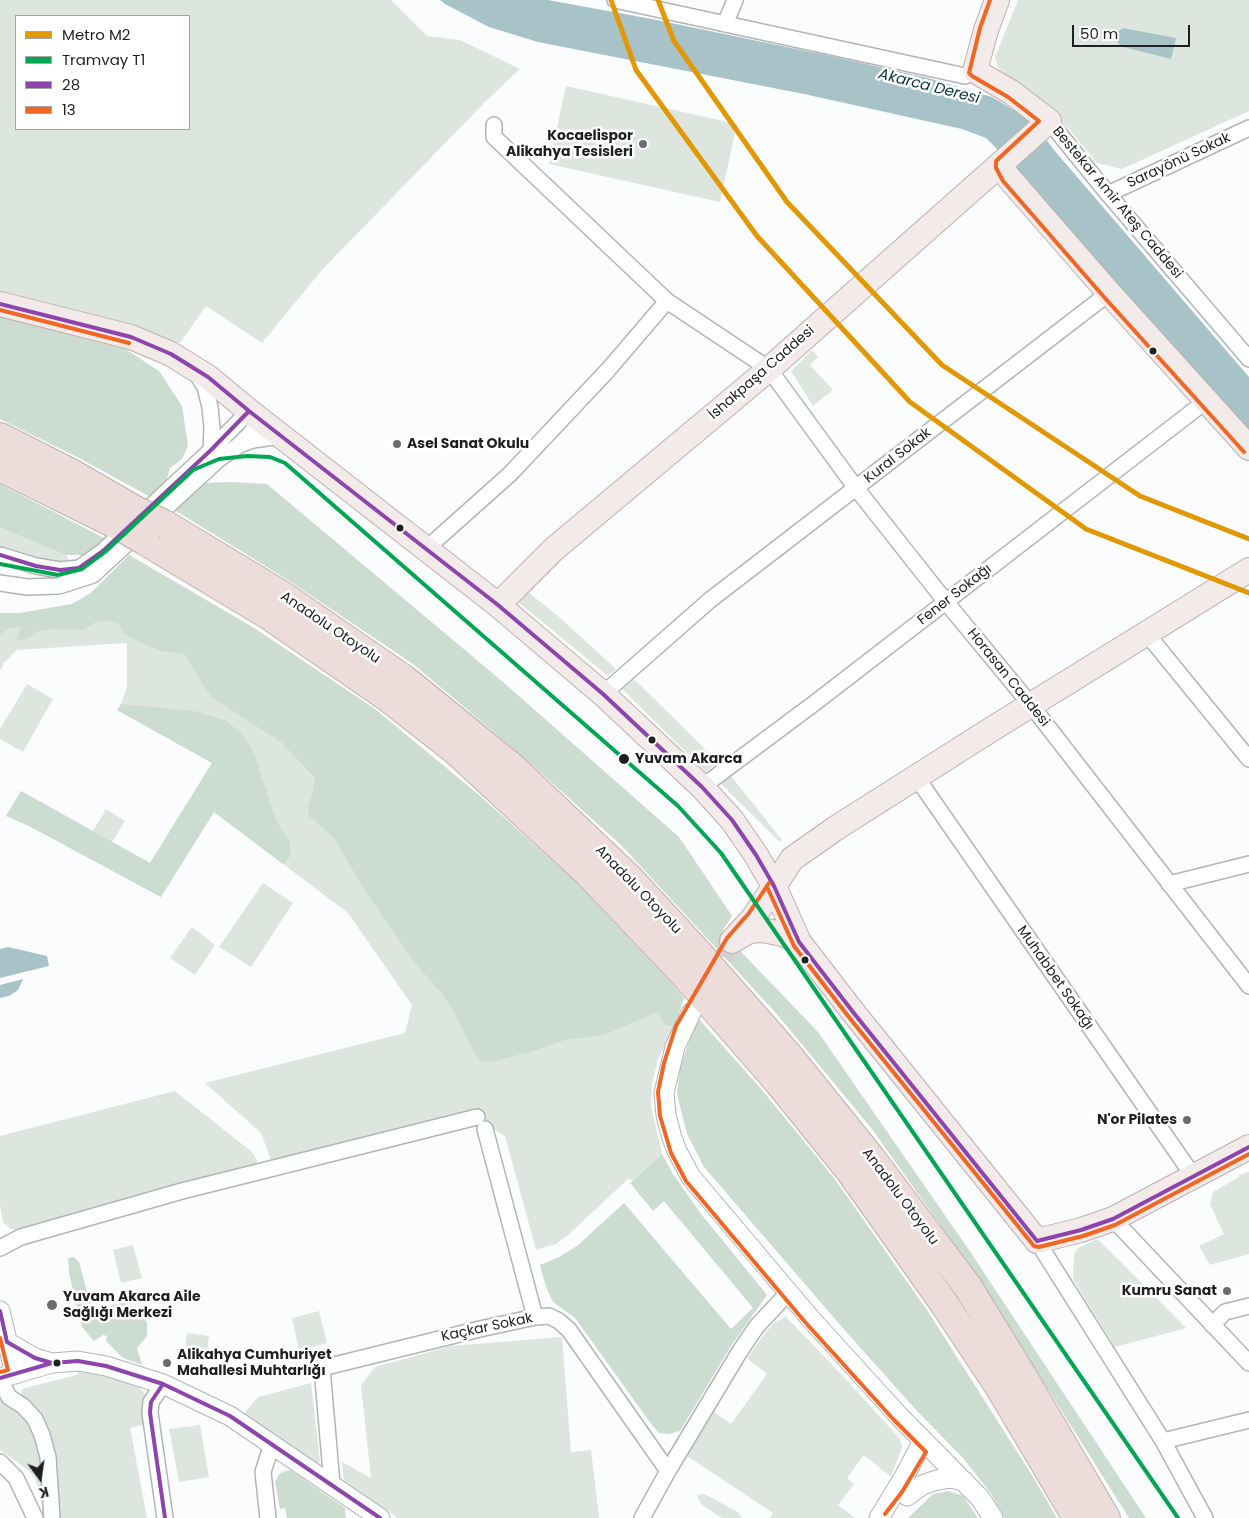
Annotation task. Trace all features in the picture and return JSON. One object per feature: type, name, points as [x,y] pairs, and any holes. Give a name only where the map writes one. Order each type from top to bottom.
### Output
[{"type":"highway","name":"Anadolu Otoyolu","points":[[0,437],[73,474],[129,518],[155,533],[282,594],[404,679],[512,767],[630,879],[788,1055],[871,1158],[968,1287],[1106,1518]]},
{"type":"highway","name":"Anadolu Otoyolu","points":[[0,467],[129,518]]},
{"type":"highway","name":"Anadolu Otoyolu","points":[[155,533],[268,615],[387,697],[456,751],[588,873],[684,974],[778,1083],[850,1171],[943,1302],[995,1380],[1077,1518]]},
{"type":"main road","points":[[975,71],[986,30],[997,0]]},
{"type":"main road","name":"Bestekar Amir Ateş Caddesi","points":[[975,71],[1011,92],[1044,126]]},
{"type":"main road","name":"İshakpaşa Caddesi","points":[[498,605],[554,548],[769,369],[1044,126]]},
{"type":"main road","points":[[1004,162],[1008,177],[1109,293],[1249,448]]},
{"type":"main road","points":[[0,304],[131,337],[171,354],[208,376],[255,416],[498,605],[603,694],[702,787],[732,820],[774,886],[799,942],[1037,1241],[1081,1230],[1113,1219],[1249,1147]]},
{"type":"main road","points":[[732,941],[754,917],[792,859],[828,833],[1249,570]]},
{"type":"main road","points":[[732,941],[749,910],[752,899],[756,855]]},
{"type":"main road","points":[[732,941],[749,931],[762,930],[783,934],[799,942]]},
{"type":"street","points":[[615,0],[965,76],[975,71]]},
{"type":"street","points":[[725,24],[735,0]]},
{"type":"street","points":[[494,125],[494,137],[667,301],[769,369]]},
{"type":"street","name":"Bestekar Amir Ateş Caddesi","points":[[1044,126],[1108,194],[1249,359]]},
{"type":"street","name":"Sarayönü Sokak","points":[[1108,194],[1249,128]]},
{"type":"street","name":"Kural Sokak","points":[[603,694],[710,600],[1109,293]]},
{"type":"street","points":[[426,549],[510,474],[608,370],[667,301]]},
{"type":"street","points":[[192,366],[205,387],[210,407],[212,428],[211,450]]},
{"type":"street","name":"Horasan Caddesi","points":[[769,369],[856,488],[946,602],[1031,705],[1249,986]]},
{"type":"street","name":"Fener Sokağı","points":[[702,787],[1206,401]]},
{"type":"street","points":[[0,583],[27,587],[59,586],[93,575],[219,459],[238,446],[250,434],[255,416]]},
{"type":"street","points":[[0,555],[36,566],[60,570],[79,568],[103,550],[211,450],[255,416]]},
{"type":"street","points":[[238,446],[253,440],[281,436]]},
{"type":"street","points":[[1147,634],[1249,759]]},
{"type":"street","name":"Muhabbet Sokağı","points":[[916,778],[1194,1177]]},
{"type":"street","points":[[1169,884],[1249,864]]},
{"type":"street","points":[[690,1013],[675,1047],[664,1093],[666,1115],[672,1138],[691,1177],[788,1293],[899,1416],[980,1498],[993,1518]]},
{"type":"street","points":[[0,1248],[22,1237],[182,1191],[481,1123],[535,1317]]},
{"type":"street","points":[[1113,1219],[1249,1364]]},
{"type":"street","points":[[1037,1241],[1163,1441],[1205,1518]]},
{"type":"street","points":[[642,1518],[713,1393],[753,1332],[788,1293]]},
{"type":"street","points":[[1212,1325],[1225,1312],[1249,1306]]},
{"type":"street","points":[[0,1310],[7,1342],[5,1377],[9,1397],[23,1406],[34,1419],[42,1435],[48,1457],[52,1518]]},
{"type":"street","name":"Kaçkar Sokak","points":[[332,1484],[322,1368],[480,1328],[549,1316],[559,1321],[569,1330],[668,1471]]},
{"type":"street","points":[[7,1342],[35,1358],[52,1363]]},
{"type":"street","points":[[5,1377],[52,1363],[78,1361],[106,1366],[163,1384],[230,1416],[380,1518]]},
{"type":"street","points":[[163,1384],[151,1402],[150,1413],[165,1518]]},
{"type":"street","points":[[1163,1441],[1249,1420]]},
{"type":"street","points":[[268,1518],[263,1472],[272,1444]]},
{"type":"street","points":[[890,1518],[907,1496],[928,1446]]},
{"type":"street","points":[[879,1518],[904,1477],[928,1446]]},
{"type":"street","points":[[0,1462],[16,1478],[35,1518]]},
{"type":"street","points":[[907,1496],[922,1485],[937,1480],[950,1478],[964,1481]]},
{"type":"shaded area","points":[[0,0],[391,0],[427,36],[460,40],[520,69],[486,101],[321,271],[262,343],[206,306],[180,343],[0,296]]},
{"type":"shaded area","points":[[1018,0],[1249,0],[1249,111],[1122,169],[1097,163],[1068,128],[1045,105],[998,68],[995,57]]},
{"type":"shaded area","name":"Kocaelispor Alikahya Tesisleri","points":[[566,86],[737,124],[720,202],[549,164]]},
{"type":"shaded area","points":[[812,350],[818,357],[810,365],[833,390],[813,406],[791,371]]},
{"type":"shaded area","points":[[0,528],[66,555],[72,565],[61,566],[0,548]]},
{"type":"shaded area","points":[[129,555],[254,628],[375,709],[480,796],[575,881],[684,998],[674,1026],[658,1059],[652,1084],[651,1106],[662,1154],[633,1180],[628,1179],[556,1244],[536,1250],[505,1136],[491,1128],[485,1129],[477,1118],[273,1170],[261,1133],[205,1083],[405,1033],[412,1005],[348,913],[214,812],[161,897],[31,827],[6,816],[21,791],[93,831],[106,809],[125,821],[112,842],[150,863],[212,763],[117,710],[127,687],[127,643],[17,650],[4,663],[0,671],[0,613],[20,613],[72,604],[91,593]]},
{"type":"shaded area","points":[[528,592],[558,616],[616,669],[608,676],[517,601]]},
{"type":"shaded area","points":[[634,679],[718,762],[706,772],[622,689]]},
{"type":"shaded area","points":[[27,684],[53,699],[23,752],[0,739],[0,729]]},
{"type":"shaded area","points":[[731,776],[782,840],[780,842],[720,783]]},
{"type":"shaded area","points":[[263,883],[293,903],[251,967],[219,947]]},
{"type":"shaded area","points":[[192,927],[215,945],[195,975],[170,958]]},
{"type":"shaded area","points":[[175,1091],[252,1152],[257,1160],[256,1174],[25,1232],[11,1229],[3,1222],[0,1204],[0,1136]]},
{"type":"shaded area","points":[[1249,1172],[1249,1254],[1210,1265],[1199,1246],[1224,1234],[1210,1204],[1213,1192],[1239,1177],[1239,1175]]},
{"type":"shaded area","points":[[1097,1239],[1186,1328],[1115,1347],[1073,1278],[1074,1254],[1078,1248]]},
{"type":"shaded area","points":[[133,1245],[142,1278],[121,1283],[113,1250]]},
{"type":"shaded area","points":[[319,1311],[327,1343],[299,1350],[292,1318]]},
{"type":"shaded area","points":[[786,1317],[900,1439],[902,1447],[891,1477],[864,1455],[847,1478],[854,1484],[838,1505],[855,1518],[770,1518],[773,1513],[687,1456],[714,1412],[731,1424],[767,1374],[747,1358],[775,1322]]},
{"type":"shaded area","points":[[187,1333],[209,1336],[207,1352],[185,1349]]},
{"type":"shaded area","points":[[562,1337],[571,1452],[591,1450],[599,1518],[398,1518],[344,1480],[342,1462],[371,1478],[361,1385],[375,1367],[451,1346]]},
{"type":"shaded area","points":[[78,1372],[106,1376],[140,1388],[151,1402],[150,1423],[130,1428],[147,1518],[48,1518],[35,1478],[28,1470],[0,1450],[0,1401],[21,1395],[22,1390],[25,1388],[77,1375]]},
{"type":"shaded area","points":[[311,1383],[319,1464],[244,1414],[258,1397]]},
{"type":"shaded area","points":[[200,1425],[209,1477],[179,1482],[169,1429]]},
{"type":"shaded area","points":[[704,1494],[738,1512],[742,1518],[722,1518],[702,1505],[697,1495]]},
{"type":"green space","points":[[0,314],[121,346],[159,371],[182,406],[188,446],[182,459],[170,468],[163,492],[182,503],[206,483],[267,484],[503,682],[679,837],[732,916],[722,932],[818,1032],[969,1250],[1146,1518],[1129,1518],[978,1278],[872,1129],[775,1012],[621,845],[520,754],[413,664],[288,580],[176,511],[79,458],[0,419]]},
{"type":"green space","points":[[0,484],[106,539],[129,555],[66,555],[0,528]]},
{"type":"green space","points":[[129,555],[254,628],[375,709],[480,796],[575,881],[670,981],[684,998],[674,1026],[664,1025],[659,1013],[655,1013],[604,1035],[565,1040],[530,1052],[490,1062],[482,1062],[476,1056],[451,1007],[440,991],[414,962],[362,886],[335,839],[309,816],[308,808],[315,778],[281,742],[211,697],[184,654],[161,651],[135,640],[123,633],[119,624],[105,620],[94,623],[84,630],[49,629],[37,632],[29,638],[19,641],[16,638],[22,626],[9,628],[0,636],[0,613],[20,613],[72,604],[91,593]]},
{"type":"green space","points":[[121,704],[194,711],[225,720],[242,734],[254,753],[275,817],[289,841],[291,851],[289,858],[283,864],[214,812],[161,897],[31,827],[6,816],[21,791],[150,863],[212,763],[117,710]]},
{"type":"green space","points":[[699,1019],[762,1090],[834,1178],[927,1310],[1057,1518],[1005,1518],[990,1492],[962,1457],[917,1411],[848,1334],[704,1167],[687,1134],[677,1094],[680,1068]]},
{"type":"green space","points":[[662,1154],[673,1174],[701,1214],[767,1295],[731,1346],[680,1431],[669,1434],[659,1433],[575,1318],[553,1302],[546,1287],[540,1265],[559,1257],[577,1246],[624,1203],[731,1329],[753,1308],[664,1201],[653,1211],[630,1183]]},
{"type":"green space","points":[[74,1257],[79,1262],[92,1310],[126,1302],[147,1322],[147,1336],[137,1348],[142,1365],[123,1358],[106,1341],[107,1336],[103,1335],[94,1341],[82,1327],[69,1273],[68,1258]]},
{"type":"green space","points":[[290,1470],[345,1508],[346,1518],[287,1518],[285,1508],[280,1509],[275,1482],[280,1473]]},
{"type":"green space","points":[[948,1491],[963,1496],[978,1518],[908,1518],[933,1494]]},
{"type":"water","name":"Akarca Deresi","points":[[440,0],[548,0],[657,20],[835,57],[928,78],[992,97],[1019,113],[1039,130],[1054,150],[1249,377],[1249,431],[1082,245],[1025,177],[986,138],[962,129],[804,94],[538,42],[489,27]]},
{"type":"water","points":[[1123,28],[1176,38],[1171,59],[1120,46],[1115,38],[1115,34]]},
{"type":"water","points":[[8,947],[47,956],[49,966],[0,978],[0,949]]},
{"type":"water","points":[[23,979],[18,990],[9,996],[0,998],[0,985]]},
{"type":"tunnel","points":[[709,981],[732,941]]},
{"type":"metro line","name":"M2","points":[[611,0],[636,70],[757,236],[910,402],[1086,529],[1249,593]]},
{"type":"metro line","name":"M2","points":[[658,0],[674,41],[787,202],[942,365],[1140,496],[1249,539]]},
{"type":"tram line","name":"T1","points":[[0,564],[58,575],[82,569],[105,552],[193,470],[219,459],[247,456],[270,457],[285,463],[678,806],[721,853],[1178,1518]]},
{"type":"transit line","name":"13","points":[[990,0],[980,28],[969,73],[1008,97],[1039,121],[996,161],[996,168],[1003,181],[1104,297],[1244,452]]},
{"type":"transit line","name":"28","points":[[0,304],[131,337],[171,354],[208,377],[498,605],[603,694],[702,787],[732,820],[774,886],[799,942],[1037,1241]]},
{"type":"transit line","name":"13","points":[[0,310],[129,343]]},
{"type":"transit line","name":"28","points":[[0,555],[36,566],[60,570],[79,568],[103,551],[211,450],[249,411]]},
{"type":"transit line","name":"13","points":[[769,883],[749,913],[727,938],[676,1026],[664,1063],[658,1092],[660,1116],[671,1153],[686,1181],[805,1322],[894,1420],[926,1452],[902,1492],[885,1514]]},
{"type":"transit line","name":"13","points":[[768,889],[794,946],[848,1016],[1034,1246],[1039,1247],[1083,1236],[1115,1225],[1249,1154]]},
{"type":"transit line","name":"28","points":[[1037,1241],[1081,1230],[1113,1219],[1249,1147]]},
{"type":"transit line","name":"28","points":[[0,1311],[7,1342],[35,1358],[52,1363]]},
{"type":"transit line","name":"13","points":[[0,1338],[8,1370],[0,1372]]},
{"type":"transit line","name":"28","points":[[0,1378],[52,1363],[78,1361],[106,1366],[163,1384],[230,1416],[380,1518]]},
{"type":"transit line","name":"28","points":[[163,1384],[151,1402],[150,1413],[165,1518]]},
{"type":"place","name":"Kocaelispor Alikahya Tesisleri","points":[[643,144]]},
{"type":"place","name":"Asel Sanat Okulu","points":[[397,444]]},
{"type":"place","name":"Yuvam Akarca","points":[[624,759]]},
{"type":"place","name":"N'or Pilates","points":[[1187,1120]]},
{"type":"place","name":"Kumru Sanat","points":[[1227,1291]]},
{"type":"place","name":"Yuvam Akarca Aile Sağlığı Merkezi","points":[[52,1305]]},
{"type":"place","name":"Alikahya Cumhuriyet Mahallesi Muhtarlığı","points":[[167,1363]]}]
